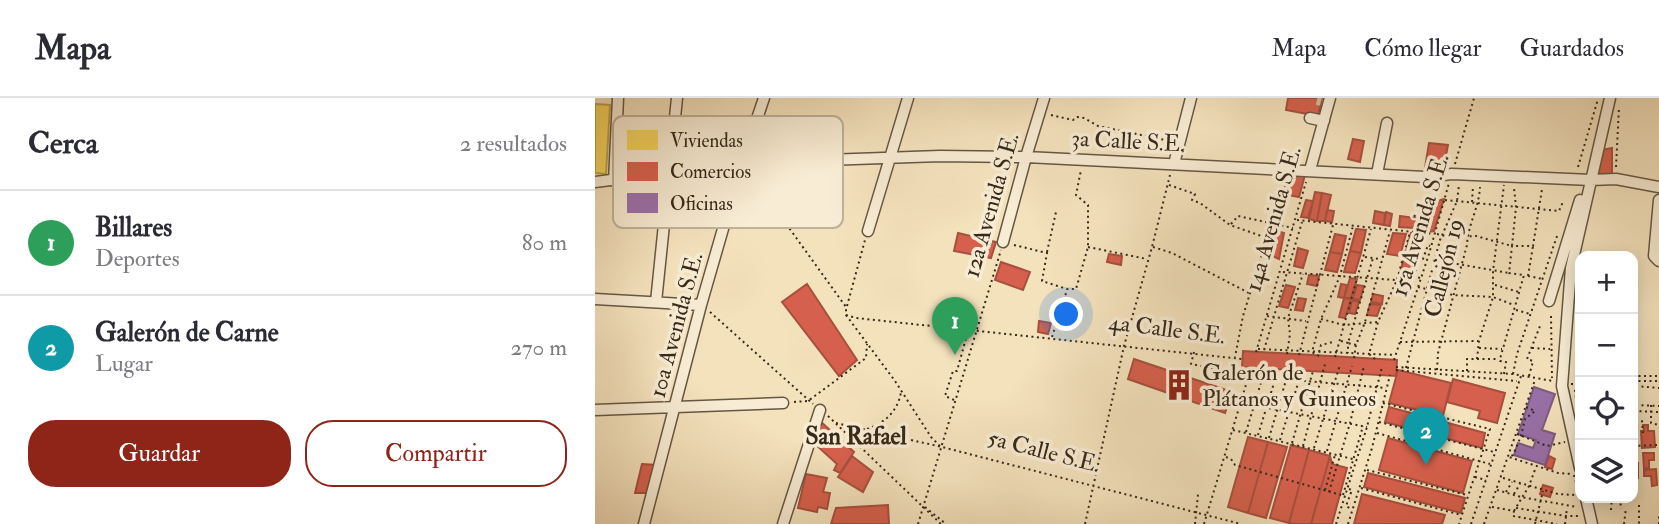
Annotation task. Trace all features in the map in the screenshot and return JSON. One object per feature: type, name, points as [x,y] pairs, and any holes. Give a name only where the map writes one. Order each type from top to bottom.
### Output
[{"type":"street","points":[[617,116],[618,98]]},
{"type":"street","points":[[675,116],[677,98]]},
{"type":"street","name":"10a Avenida S.E.","points":[[758,116],[764,98]]},
{"type":"street","points":[[868,231],[908,98]]},
{"type":"street","name":"12a Avenida S.E.","points":[[1003,242],[1025,157],[1044,98]]},
{"type":"street","points":[[1174,164],[1191,98]]},
{"type":"street","points":[[1575,450],[1557,383],[1583,180],[1610,98]]},
{"type":"street","name":"14a Avenida S.E.","points":[[1310,170],[1321,143],[1328,103]]},
{"type":"street","points":[[1310,118],[1324,121]]},
{"type":"street","points":[[1377,174],[1387,123]]},
{"type":"street","points":[[1307,135],[1321,143]]},
{"type":"street","name":"3a Calle S.E.","points":[[843,159],[1025,157],[1456,179],[1477,175],[1616,179],[1659,187]]},
{"type":"street","points":[[1549,301],[1583,189],[1583,180]]},
{"type":"street","name":"3a Calle S.E.","points":[[595,182],[613,181]]},
{"type":"street","points":[[1659,200],[1654,256],[1659,261]]},
{"type":"street","points":[[656,302],[664,228]]},
{"type":"street","name":"10a Avenida S.E.","points":[[644,524],[723,228]]},
{"type":"street","points":[[595,299],[701,304]]},
{"type":"street","points":[[595,410],[783,403]]},
{"type":"street","points":[[783,524],[820,410]]},
{"type":"path","name":"15a Avenida S.E.","points":[[1394,360],[1444,200],[1456,179],[1474,98]]},
{"type":"path","points":[[1583,180],[1599,98]]},
{"type":"path","points":[[1616,179],[1616,134],[1620,105]]},
{"type":"path","points":[[1040,113],[1073,120],[1077,117],[1084,118],[1098,125],[1179,144]]},
{"type":"path","points":[[1056,212],[1042,281],[1076,289],[1088,247],[1088,205],[1076,195],[1083,160]]},
{"type":"path","points":[[1085,524],[1123,346],[1153,247],[1174,164]]},
{"type":"path","name":"14a Avenida S.E.","points":[[1264,350],[1256,351],[1310,170]]},
{"type":"path","points":[[1472,203],[1477,175]]},
{"type":"path","name":"Callejón 19","points":[[1437,370],[1460,265],[1468,244],[1468,229],[1479,203],[1477,175]]},
{"type":"path","points":[[1528,275],[1544,178]]},
{"type":"path","points":[[1406,368],[1440,240],[1457,201],[1456,179]]},
{"type":"path","points":[[1167,184],[1195,194],[1192,200],[1230,225],[1267,237],[1243,316],[1235,358]]},
{"type":"path","points":[[1476,359],[1493,297],[1493,271],[1504,184]]},
{"type":"path","points":[[1509,273],[1516,207],[1514,184]]},
{"type":"path","points":[[1444,200],[1559,211],[1562,204],[1567,205],[1570,197]]},
{"type":"path","points":[[1230,225],[1238,216],[1293,229]]},
{"type":"path","points":[[1296,219],[1449,237],[1468,235],[1512,246],[1533,246]]},
{"type":"path","points":[[1303,221],[1264,350],[1300,354],[1319,352],[1336,355],[1395,355]]},
{"type":"path","points":[[1300,354],[1334,224]]},
{"type":"path","points":[[1312,352],[1321,319],[1340,276],[1353,226]]},
{"type":"path","points":[[789,228],[846,307]]},
{"type":"path","points":[[1336,355],[1372,228]]},
{"type":"path","points":[[1513,374],[1517,354],[1560,229]]},
{"type":"path","points":[[1354,358],[1390,230]]},
{"type":"path","points":[[868,231],[846,315],[931,437],[942,447]]},
{"type":"path","points":[[1369,354],[1378,322],[1397,280],[1410,231]]},
{"type":"path","points":[[1434,239],[1440,240]]},
{"type":"path","points":[[1003,242],[1047,253]]},
{"type":"path","name":"12a Avenida S.E.","points":[[918,524],[1003,242]]},
{"type":"path","points":[[1421,278],[1414,276],[1419,258],[1423,260],[1428,245],[1431,246]]},
{"type":"path","points":[[1088,247],[1148,259]]},
{"type":"path","points":[[1153,247],[1172,253],[1250,293]]},
{"type":"path","points":[[1364,257],[1382,259]]},
{"type":"path","points":[[1348,353],[1348,343],[1373,258]]},
{"type":"path","points":[[1434,260],[1528,275],[1543,280]]},
{"type":"path","points":[[1281,272],[1397,280]]},
{"type":"path","points":[[1287,353],[1290,334],[1288,318],[1303,274]]},
{"type":"path","points":[[1500,359],[1524,275]]},
{"type":"path","points":[[1493,285],[1520,292]]},
{"type":"path","points":[[1418,287],[1453,295],[1493,297],[1515,305]]},
{"type":"path","points":[[1052,337],[1067,289]]},
{"type":"path","points":[[1514,310],[1531,315]]},
{"type":"path","name":"4a Calle S.E.","points":[[846,315],[977,332],[1052,337],[1242,359]]},
{"type":"path","points":[[1266,316],[1307,321]]},
{"type":"path","points":[[1551,316],[1551,349],[1557,383]]},
{"type":"path","points":[[1321,319],[1343,325],[1378,322]]},
{"type":"path","points":[[1529,377],[1533,361],[1527,359],[1539,326]]},
{"type":"path","points":[[955,400],[945,396],[953,372],[957,372],[968,331]]},
{"type":"path","points":[[1340,341],[1356,345]]},
{"type":"path","points":[[1400,342],[1479,341]]},
{"type":"path","points":[[783,403],[808,401],[866,358],[867,342]]},
{"type":"path","points":[[1319,352],[1321,345],[1333,342]]},
{"type":"path","points":[[1478,348],[1503,349]]},
{"type":"path","points":[[1531,348],[1551,349]]},
{"type":"path","points":[[1194,352],[1191,364],[1249,376],[1386,388]]},
{"type":"path","points":[[1312,352],[1319,356]]},
{"type":"path","points":[[1369,354],[1375,359]]},
{"type":"path","points":[[1467,371],[1467,359],[1500,359],[1506,362],[1504,374]]},
{"type":"path","points":[[1303,447],[1325,364]]},
{"type":"path","points":[[1314,449],[1340,365]]},
{"type":"path","points":[[1326,452],[1352,366]]},
{"type":"path","points":[[1329,492],[1364,366]]},
{"type":"path","points":[[1336,524],[1382,367]]},
{"type":"path","points":[[1204,524],[1251,368]]},
{"type":"path","points":[[1519,381],[1396,368],[1513,374],[1575,384]]},
{"type":"path","points":[[1246,433],[1265,369]]},
{"type":"path","points":[[1258,436],[1278,370]]},
{"type":"path","points":[[1269,439],[1289,370]]},
{"type":"path","points":[[1280,441],[1302,370]]},
{"type":"path","points":[[1291,444],[1313,371]]},
{"type":"path","points":[[1347,524],[1366,470],[1390,375]]},
{"type":"path","points":[[1471,524],[1521,375]]},
{"type":"path","points":[[1638,376],[1659,376]]},
{"type":"path","points":[[1484,524],[1535,378]]},
{"type":"path","points":[[1638,381],[1657,381],[1657,388],[1638,386]]},
{"type":"path","points":[[867,429],[881,424],[897,408],[901,391]]},
{"type":"path","points":[[1241,403],[1365,427]]},
{"type":"path","points":[[1383,403],[1490,429],[1459,524]]},
{"type":"path","points":[[1638,405],[1659,406]]},
{"type":"path","points":[[1651,405],[1651,424],[1659,425]]},
{"type":"path","points":[[1509,457],[1521,436],[1525,419],[1535,411],[1526,407]]},
{"type":"path","points":[[1638,411],[1659,412]]},
{"type":"path","points":[[1638,421],[1642,421],[1643,433]]},
{"type":"path","points":[[1378,422],[1495,453]]},
{"type":"path","name":"5a Calle S.E.","points":[[836,423],[942,447],[1241,524]]},
{"type":"path","points":[[1232,429],[1355,459]]},
{"type":"path","points":[[1376,433],[1491,464]]},
{"type":"path","points":[[1516,434],[1547,446],[1566,442]]},
{"type":"path","points":[[1638,446],[1659,445]]},
{"type":"path","points":[[1324,491],[1335,454]]},
{"type":"path","points":[[1225,456],[1235,465],[1344,496]]},
{"type":"path","points":[[1501,478],[1557,494],[1579,495],[1574,474],[1558,473],[1509,457]]},
{"type":"path","points":[[1344,496],[1355,459]]},
{"type":"path","points":[[1537,466],[1513,516],[1557,524]]},
{"type":"path","points":[[1366,470],[1468,496]]},
{"type":"path","points":[[1474,477],[1486,480]]},
{"type":"path","points":[[1506,492],[1512,481]]},
{"type":"path","points":[[1513,495],[1521,483]]},
{"type":"path","points":[[1360,488],[1462,515]]},
{"type":"path","points":[[1348,489],[1352,490],[1346,506],[1352,509]]},
{"type":"path","points":[[1497,489],[1521,498],[1567,507],[1581,503]]},
{"type":"path","points":[[1535,522],[1544,490]]},
{"type":"path","points":[[1195,524],[1198,494]]},
{"type":"path","points":[[1556,504],[1557,494]]},
{"type":"path","points":[[1611,510],[1612,503]]},
{"type":"path","points":[[1620,503],[1621,509]]},
{"type":"path","points":[[1639,505],[1639,524]]},
{"type":"path","points":[[924,506],[946,524]]},
{"type":"path","points":[[1491,506],[1588,520]]},
{"type":"path","points":[[1565,524],[1567,507]]},
{"type":"path","points":[[1624,524],[1626,508]]},
{"type":"path","points":[[1659,514],[1659,524]]},
{"type":"building: Viviendas","points":[[595,104],[610,105],[606,174],[595,173]]},
{"type":"building: Comercios","points":[[1288,98],[1322,98],[1318,116],[1286,110]]},
{"type":"building: Comercios","points":[[1353,139],[1364,141],[1360,162],[1348,159]]},
{"type":"building: Comercios","points":[[1429,143],[1448,145],[1443,171],[1425,168]]},
{"type":"building: Comercios","points":[[1612,148],[1612,176],[1595,174],[1601,150]]},
{"type":"building: Comercios","points":[[1289,174],[1305,175],[1299,197],[1283,194]]},
{"type":"building: Comercios","points":[[1315,192],[1322,193],[1317,221],[1309,219]]},
{"type":"building: Comercios","points":[[1322,193],[1331,195],[1325,221],[1317,221]]},
{"type":"building: Comercios","points":[[1444,199],[1434,231],[1428,232],[1437,201]]},
{"type":"building: Comercios","points":[[1306,200],[1313,201],[1308,218],[1301,217]]},
{"type":"building: Comercios","points":[[1327,210],[1334,211],[1332,222],[1325,221]]},
{"type":"building: Comercios","points":[[1375,211],[1385,213],[1384,225],[1373,223]]},
{"type":"building: Comercios","points":[[1386,212],[1392,214],[1390,226],[1384,225]]},
{"type":"building: Comercios","points":[[1400,216],[1416,218],[1414,228],[1399,227]]},
{"type":"building: Comercios","points":[[1416,218],[1431,221],[1428,230],[1414,228]]},
{"type":"building: Comercios","points":[[1356,229],[1366,230],[1361,253],[1350,251]]},
{"type":"building: Comercios","points":[[1276,231],[1284,233],[1279,259],[1270,255]]},
{"type":"building: Comercios","points":[[958,233],[996,242],[991,258],[954,251]]},
{"type":"building: Comercios","points":[[1393,233],[1406,234],[1400,256],[1387,254]]},
{"type":"building: Comercios","points":[[1411,233],[1422,234],[1416,253],[1406,251]]},
{"type":"building: Comercios","points":[[1335,234],[1346,236],[1342,254],[1330,252]]},
{"type":"building: Comercios","points":[[1298,248],[1308,251],[1303,268],[1294,266]]},
{"type":"building: Comercios","points":[[1350,251],[1361,253],[1355,273],[1344,272]]},
{"type":"building: Comercios","points":[[1330,252],[1342,254],[1337,272],[1325,270]]},
{"type":"building: Comercios","points":[[1109,254],[1122,256],[1121,265],[1107,262]]},
{"type":"building: Comercios","points":[[1404,257],[1415,259],[1410,275],[1400,274]]},
{"type":"building: Comercios","points":[[1001,262],[1030,272],[1023,290],[995,280]]},
{"type":"building: Comercios","points":[[1309,275],[1319,276],[1317,286],[1307,284]]},
{"type":"building: Comercios","points":[[1350,278],[1357,279],[1351,298],[1344,298]]},
{"type":"building: Comercios","points":[[1399,282],[1408,282],[1405,294],[1397,292]]},
{"type":"building: Comercios","points":[[807,284],[857,360],[839,376],[782,302]]},
{"type":"building: Comercios","points":[[1341,284],[1347,285],[1344,298],[1338,297]]},
{"type":"building: Comercios","points":[[1286,285],[1295,287],[1288,308],[1279,306]]},
{"type":"building: Comercios","points":[[1357,285],[1364,286],[1360,300],[1353,299]]},
{"type":"building: Comercios","points":[[1373,294],[1383,296],[1382,304],[1371,302]]},
{"type":"building: Comercios","points":[[1298,298],[1306,299],[1303,311],[1295,310]]},
{"type":"building: Comercios","points":[[1344,298],[1351,299],[1345,318],[1339,317]]},
{"type":"building: Comercios","points":[[1352,300],[1359,302],[1355,314],[1349,313]]},
{"type":"building: Comercios","points":[[1370,304],[1381,305],[1377,316],[1367,315]]},
{"type":"building: Comercios","points":[[1064,306],[1072,308],[1069,318],[1062,317]]},
{"type":"building: Comercios","points":[[1039,321],[1051,323],[1048,334],[1038,332]]},
{"type":"building: Comercios","points":[[1243,351],[1397,360],[1396,376],[1242,367]]},
{"type":"building: Comercios","name":"Galerón de Plátanos y Guineos","points":[[1134,359],[1232,392],[1225,413],[1128,379]]},
{"type":"building: Comercios","points":[[1398,370],[1451,383],[1443,416],[1389,403]]},
{"type":"building: Comercios","points":[[1453,379],[1505,393],[1497,423],[1478,418],[1480,411],[1447,402]]},
{"type":"building: Comercios","points":[[1389,407],[1485,433],[1482,448],[1385,422]]},
{"type":"building: Comercios","points":[[820,421],[854,452],[840,473],[834,470],[837,464],[816,445]]},
{"type":"building: Comercios","points":[[1643,425],[1648,425],[1648,431],[1654,431],[1655,447],[1642,448]]},
{"type":"building: Comercios","points":[[860,429],[867,432],[862,444],[855,437]]},
{"type":"building: Comercios","points":[[1248,437],[1268,442],[1248,513],[1228,507]]},
{"type":"building: Comercios","points":[[1388,438],[1472,461],[1463,493],[1379,470]]},
{"type":"building: Comercios","points":[[1268,442],[1287,447],[1266,518],[1248,513]]},
{"type":"building: Comercios","points":[[1291,445],[1309,450],[1289,523],[1270,518]]},
{"type":"building: Comercios","points":[[1309,450],[1330,456],[1311,524],[1289,523]]},
{"type":"building: Comercios","points":[[1643,453],[1654,453],[1654,460],[1649,460],[1649,468],[1644,469]]},
{"type":"building: Comercios","points":[[852,456],[873,472],[863,492],[838,477]]},
{"type":"building: Comercios","points":[[1330,456],[1332,464],[1347,468],[1332,524],[1311,524]]},
{"type":"building: Comercios","points":[[1549,456],[1555,459],[1552,469],[1545,467]]},
{"type":"building: Comercios","points":[[642,464],[656,465],[648,493],[635,493]]},
{"type":"building: Comercios","points":[[1656,469],[1657,485],[1652,486],[1651,476],[1644,476],[1644,470]]},
{"type":"building: Comercios","points":[[1368,473],[1465,498],[1461,513],[1364,487]]},
{"type":"building: Comercios","points":[[806,474],[827,478],[823,492],[830,493],[827,509],[818,507],[817,512],[798,508]]},
{"type":"building: Comercios","points":[[1543,485],[1553,488],[1550,497],[1540,494]]},
{"type":"building: Comercios","points":[[1362,494],[1445,515],[1442,524],[1354,524]]},
{"type":"building: Comercios","points":[[888,505],[889,524],[831,524],[836,508]]},
{"type":"building: Oficinas","points":[[1534,387],[1555,394],[1542,430],[1555,434],[1545,465],[1514,455],[1518,443],[1533,448],[1536,440],[1518,434]]},
{"type":"tunnel","points":[[1317,100],[1321,101]]},
{"type":"place","name":"Billares","points":[[955,355]]},
{"type":"place","name":"Galerón de Plátanos y Guineos","points":[[1179,385]]},
{"type":"place","name":"Galerón de Carne","points":[[1426,465]]},
{"type":"district","name":"San Rafael","points":[[856,436]]}]
